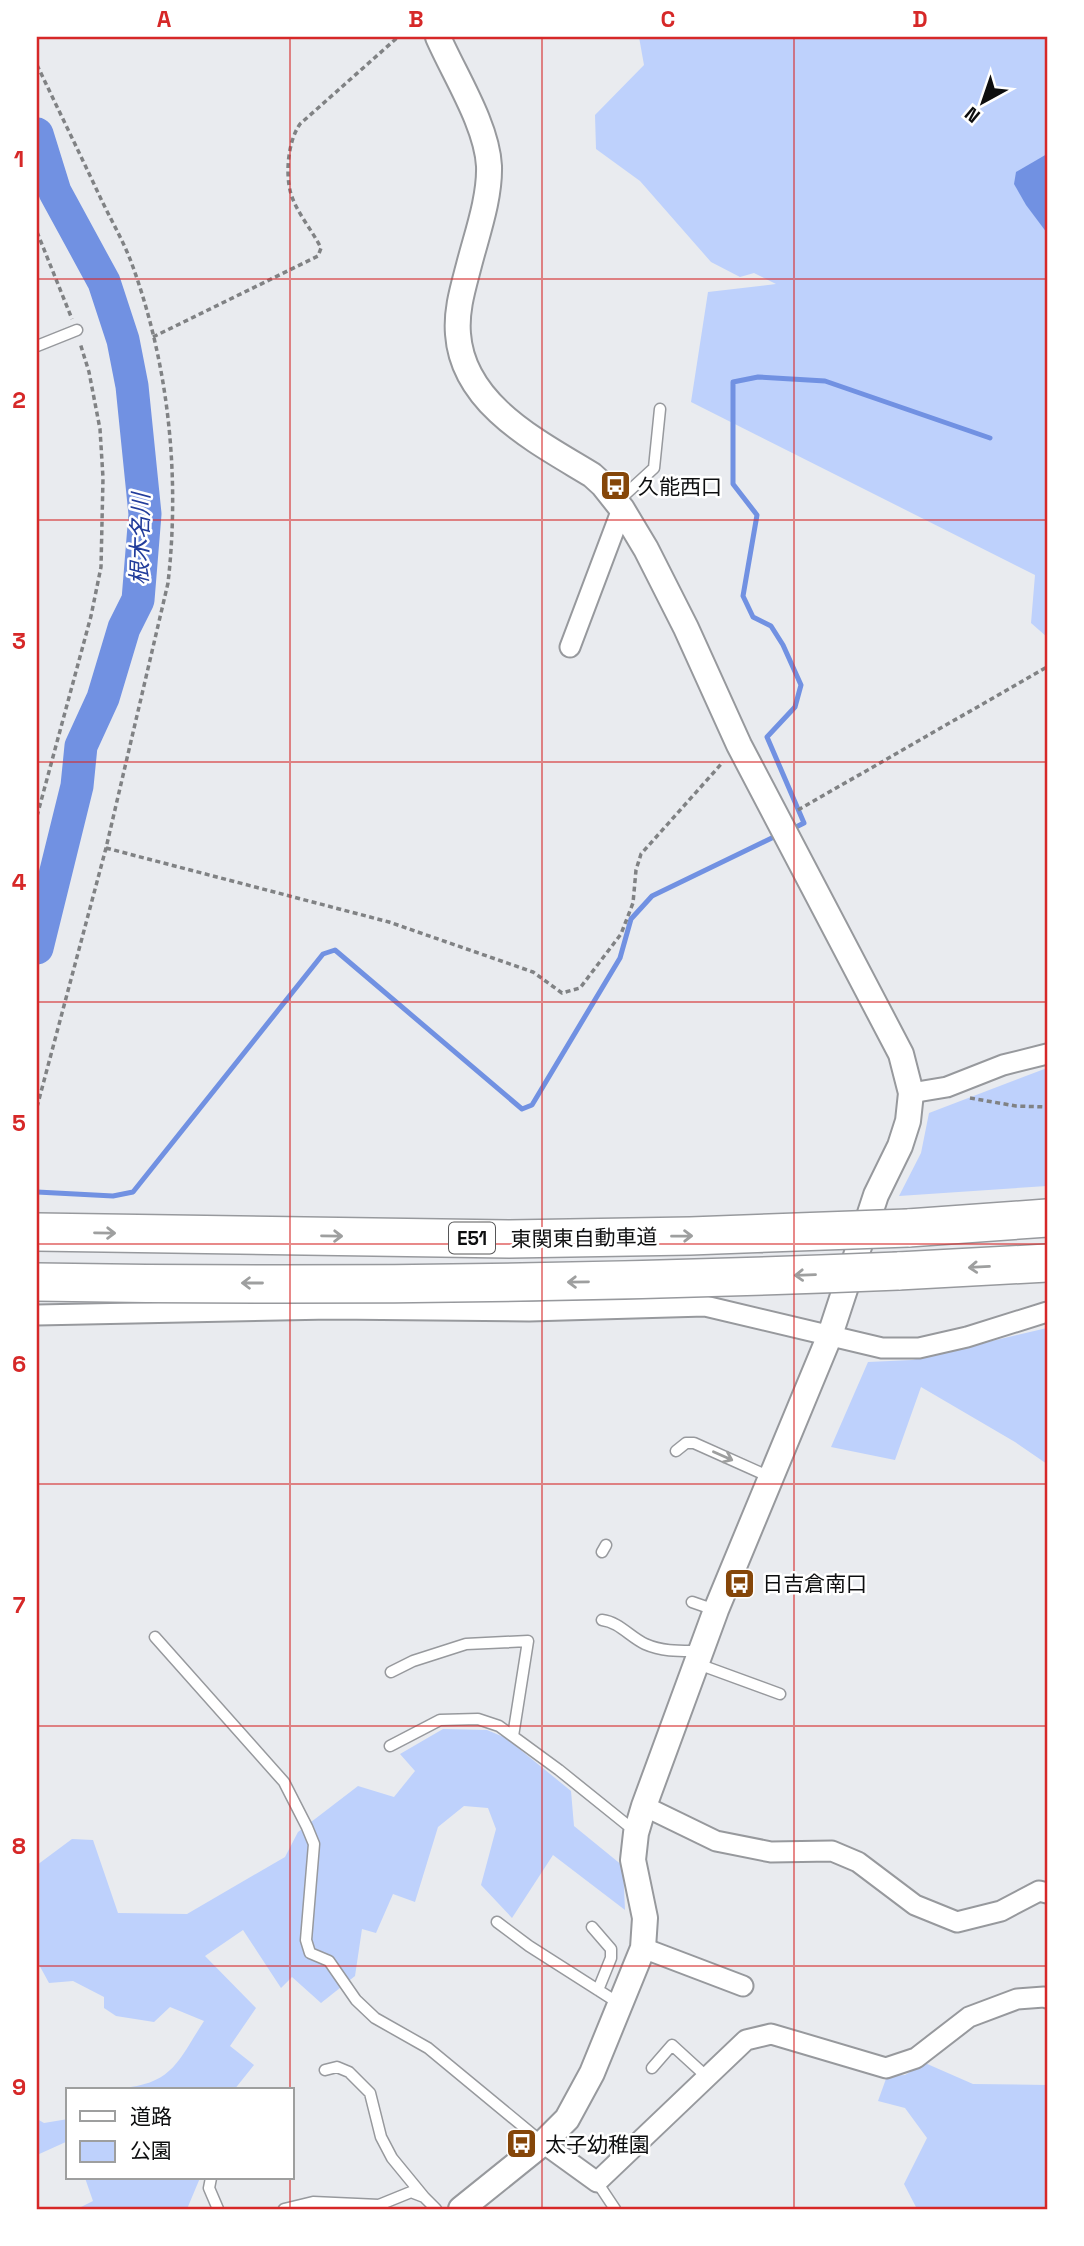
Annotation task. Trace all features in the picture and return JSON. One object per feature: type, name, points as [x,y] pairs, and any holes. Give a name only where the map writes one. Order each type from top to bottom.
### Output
[{"type":"highway","name":"東関東自動車道","points":[[37,1232],[509,1238],[690,1236],[908,1228],[1047,1219]]},
{"type":"highway","name":"東関東自動車道","points":[[37,1282],[496,1283],[684,1280],[1047,1263]]},
{"type":"street","points":[[438,37],[473,111],[489,166],[486,194],[458,309],[461,352],[484,397],[501,415],[603,485],[646,549],[739,745],[901,1054],[911,1093],[908,1122],[900,1146],[876,1195],[830,1335],[716,1610],[643,1806],[636,1833],[634,1860],[645,1919],[643,1948],[581,2096],[567,2119],[543,2143],[461,2209]]},
{"type":"street","points":[[570,647],[619,506]]},
{"type":"street","points":[[911,1093],[947,1087],[1003,1065],[1047,1054]]},
{"type":"street","points":[[37,1315],[331,1310],[529,1311],[705,1306],[882,1348],[919,1348],[967,1337],[1047,1312]]},
{"type":"street","points":[[643,1806],[716,1841],[771,1852],[832,1851],[858,1862],[915,1905],[957,1922],[1001,1911],[1039,1891],[1047,1894]]},
{"type":"street","points":[[643,1948],[743,1986]]},
{"type":"street","points":[[543,2143],[597,2182],[746,2040],[771,2034],[886,2068],[916,2058],[969,2017],[1017,1999],[1047,1998]]},
{"type":"lane","points":[[37,346],[77,330]]},
{"type":"lane","points":[[619,506],[654,468],[660,409]]},
{"type":"lane","points":[[676,1451],[686,1443],[694,1443],[771,1477]]},
{"type":"lane","points":[[692,1602],[716,1610]]},
{"type":"lane","points":[[602,1620],[613,1621],[625,1632],[655,1647],[699,1657],[780,1694]]},
{"type":"lane","points":[[155,1636],[284,1782],[307,1827],[314,1844],[306,1940],[310,1953],[329,1961],[356,2000],[375,2018],[428,2048],[543,2143]]},
{"type":"lane","points":[[391,1672],[413,1661],[466,1644],[528,1642],[513,1736]]},
{"type":"lane","points":[[390,1746],[440,1720],[478,1719],[499,1726],[636,1833]]},
{"type":"lane","points":[[497,1922],[529,1946],[620,2004]]},
{"type":"lane","points":[[592,1927],[611,1949],[611,1958],[597,1990]]},
{"type":"lane","points":[[652,2068],[672,2045],[707,2077]]},
{"type":"lane","points":[[325,2070],[337,2067],[349,2072],[370,2093],[382,2137],[392,2158],[436,2209]]},
{"type":"lane","points":[[211,2180],[209,2188],[218,2209]]},
{"type":"lane","points":[[597,2182],[615,2209]]},
{"type":"lane","points":[[284,2209],[313,2202],[379,2205],[411,2192],[424,2197]]},
{"type":"path","points":[[153,337],[318,256],[321,248],[292,195],[289,180],[293,134],[300,124],[398,37]]},
{"type":"path","points":[[37,65],[132,264],[153,337],[166,402],[173,477],[173,544],[168,583],[106,848],[37,1107]]},
{"type":"path","points":[[37,232],[77,330],[89,372],[100,429],[103,478],[101,567],[91,616],[37,816]]},
{"type":"path","points":[[781,827],[807,805],[1047,667]]},
{"type":"path","points":[[106,848],[389,922],[533,972],[562,993],[580,988],[621,934],[633,903],[636,870],[641,854],[739,745]]},
{"type":"path","points":[[947,1087],[976,1100],[1047,1107]]},
{"type":"green space","points":[[639,37],[1047,37],[1047,637],[1031,623],[1035,575],[691,402],[708,292],[776,284],[754,273],[740,277],[711,262],[640,181],[596,149],[595,115],[644,65]]},
{"type":"green space","points":[[1047,1068],[1047,1186],[899,1196],[921,1153],[929,1113]]},
{"type":"green space","points":[[1047,1328],[1047,1464],[921,1387],[895,1460],[831,1447],[868,1362],[912,1360]]},
{"type":"green space","points":[[443,1729],[487,1730],[506,1738],[571,1791],[574,1826],[623,1866],[625,1910],[553,1855],[512,1918],[481,1885],[496,1829],[488,1808],[464,1806],[438,1827],[415,1902],[393,1894],[376,1933],[362,1929],[355,1976],[321,2003],[292,1977],[281,1988],[243,1930],[205,1956],[256,2008],[230,2046],[254,2065],[236,2088],[121,2088],[138,2086],[163,2076],[180,2059],[204,2021],[170,2007],[154,2022],[116,2016],[104,2008],[104,1997],[73,1981],[49,1983],[37,1961],[37,1865],[72,1839],[93,1840],[118,1913],[187,1914],[285,1857],[298,1832],[358,1786],[394,1797],[415,1771],[400,1754]]},
{"type":"green space","points":[[925,2063],[973,2084],[1047,2085],[1047,2209],[917,2209],[904,2184],[927,2138],[905,2108],[878,2101],[887,2076],[905,2075]]},
{"type":"green space","points":[[37,2119],[44,2123],[66,2119],[66,2142],[37,2155]]},
{"type":"green space","points":[[86,2180],[199,2180],[187,2209],[77,2209],[93,2201]]},
{"type":"water","points":[[1047,154],[1047,233],[1014,184],[1016,172]]},
{"type":"waterway","name":"根木名川","points":[[37,134],[55,192],[104,282],[123,340],[132,386],[145,514],[138,600],[124,628],[103,698],[81,746],[77,786],[37,948]]},
{"type":"waterway","points":[[792,829],[804,823],[767,737],[795,707],[801,685],[771,626],[753,617],[743,596],[757,515],[733,484],[733,382],[758,377],[825,381],[990,438]]},
{"type":"waterway","points":[[37,1192],[113,1196],[133,1192],[323,954],[335,950],[522,1109],[532,1105],[620,958],[631,919],[652,896],[780,834]]},
{"type":"place","name":"久能西口","points":[[615,486]]},
{"type":"place","name":"日吉倉南口","points":[[739,1583]]},
{"type":"place","name":"太子幼稚園","points":[[522,2144]]}]
